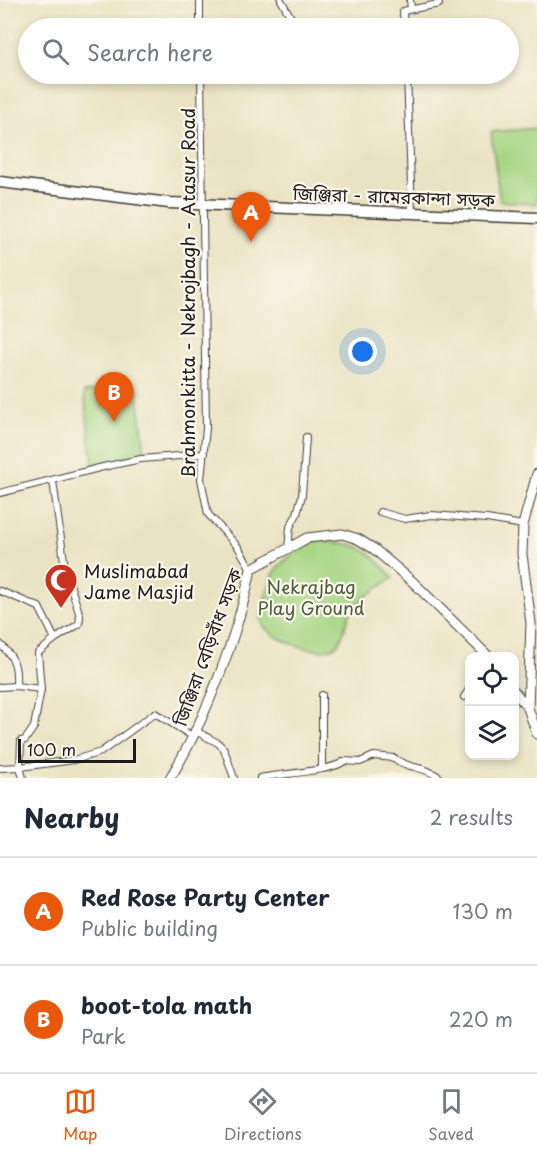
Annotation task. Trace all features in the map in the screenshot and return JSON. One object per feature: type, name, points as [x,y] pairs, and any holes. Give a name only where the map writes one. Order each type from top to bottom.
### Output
[{"type":"main road","name":"জিঞ্জিরা - রামেরকান্দা সড়ক","points":[[0,182],[169,203],[537,218]]},
{"type":"street","points":[[200,0],[200,18]]},
{"type":"street","points":[[281,0],[291,18]]},
{"type":"street","points":[[410,0],[411,9]]},
{"type":"street","points":[[403,18],[403,11],[440,4],[439,0]]},
{"type":"street","name":"Brahmonkitta - Nekrojbagh - Atasur Road","points":[[201,84],[206,428],[201,479],[208,514],[238,547],[251,569]]},
{"type":"street","points":[[407,84],[412,213]]},
{"type":"street","points":[[288,549],[290,527],[302,495],[306,437]]},
{"type":"street","points":[[0,493],[38,482],[53,481],[103,466],[141,459],[204,454]]},
{"type":"street","points":[[528,708],[534,670],[531,623],[522,554],[523,525],[537,474]]},
{"type":"street","points":[[22,778],[21,741],[25,740],[34,727],[41,689],[38,653],[79,624],[80,616],[65,568],[53,481]]},
{"type":"street","points":[[380,512],[405,519],[431,515],[487,519],[523,525]]},
{"type":"street","name":"জিঞ্জিরা বেড়িবাঁধ সড়ক","points":[[170,778],[208,703],[245,599],[251,569],[307,538],[342,534],[358,539],[374,549],[413,582],[484,652]]},
{"type":"street","points":[[0,591],[39,607],[55,639]]},
{"type":"street","points":[[0,644],[11,655],[17,671],[16,686]]},
{"type":"street","points":[[0,687],[41,689]]},
{"type":"street","points":[[322,694],[322,769]]},
{"type":"street","points":[[519,697],[528,708],[537,734]]},
{"type":"street","points":[[0,768],[74,760],[101,752],[155,713],[218,743],[224,749],[234,778]]},
{"type":"street","points":[[261,778],[322,769],[344,761],[360,762],[374,756],[394,758],[399,762],[435,773],[440,778]]},
{"type":"green space","points":[[537,128],[537,204],[500,201],[491,132]]},
{"type":"green space","points":[[137,387],[145,453],[93,465],[84,392]]},
{"type":"green space","name":"Nekrajbag Play Ground","points":[[316,541],[342,543],[360,548],[368,552],[393,578],[357,604],[336,646],[319,650],[284,641],[267,629],[261,619],[266,595],[278,567],[301,549]]},
{"type":"place","name":"Red Rose Party Center","points":[[251,242]]},
{"type":"place","name":"boot-tola math","points":[[114,422]]},
{"type":"place","name":"Muslimabad Jame Masjid","points":[[61,609]]}]
